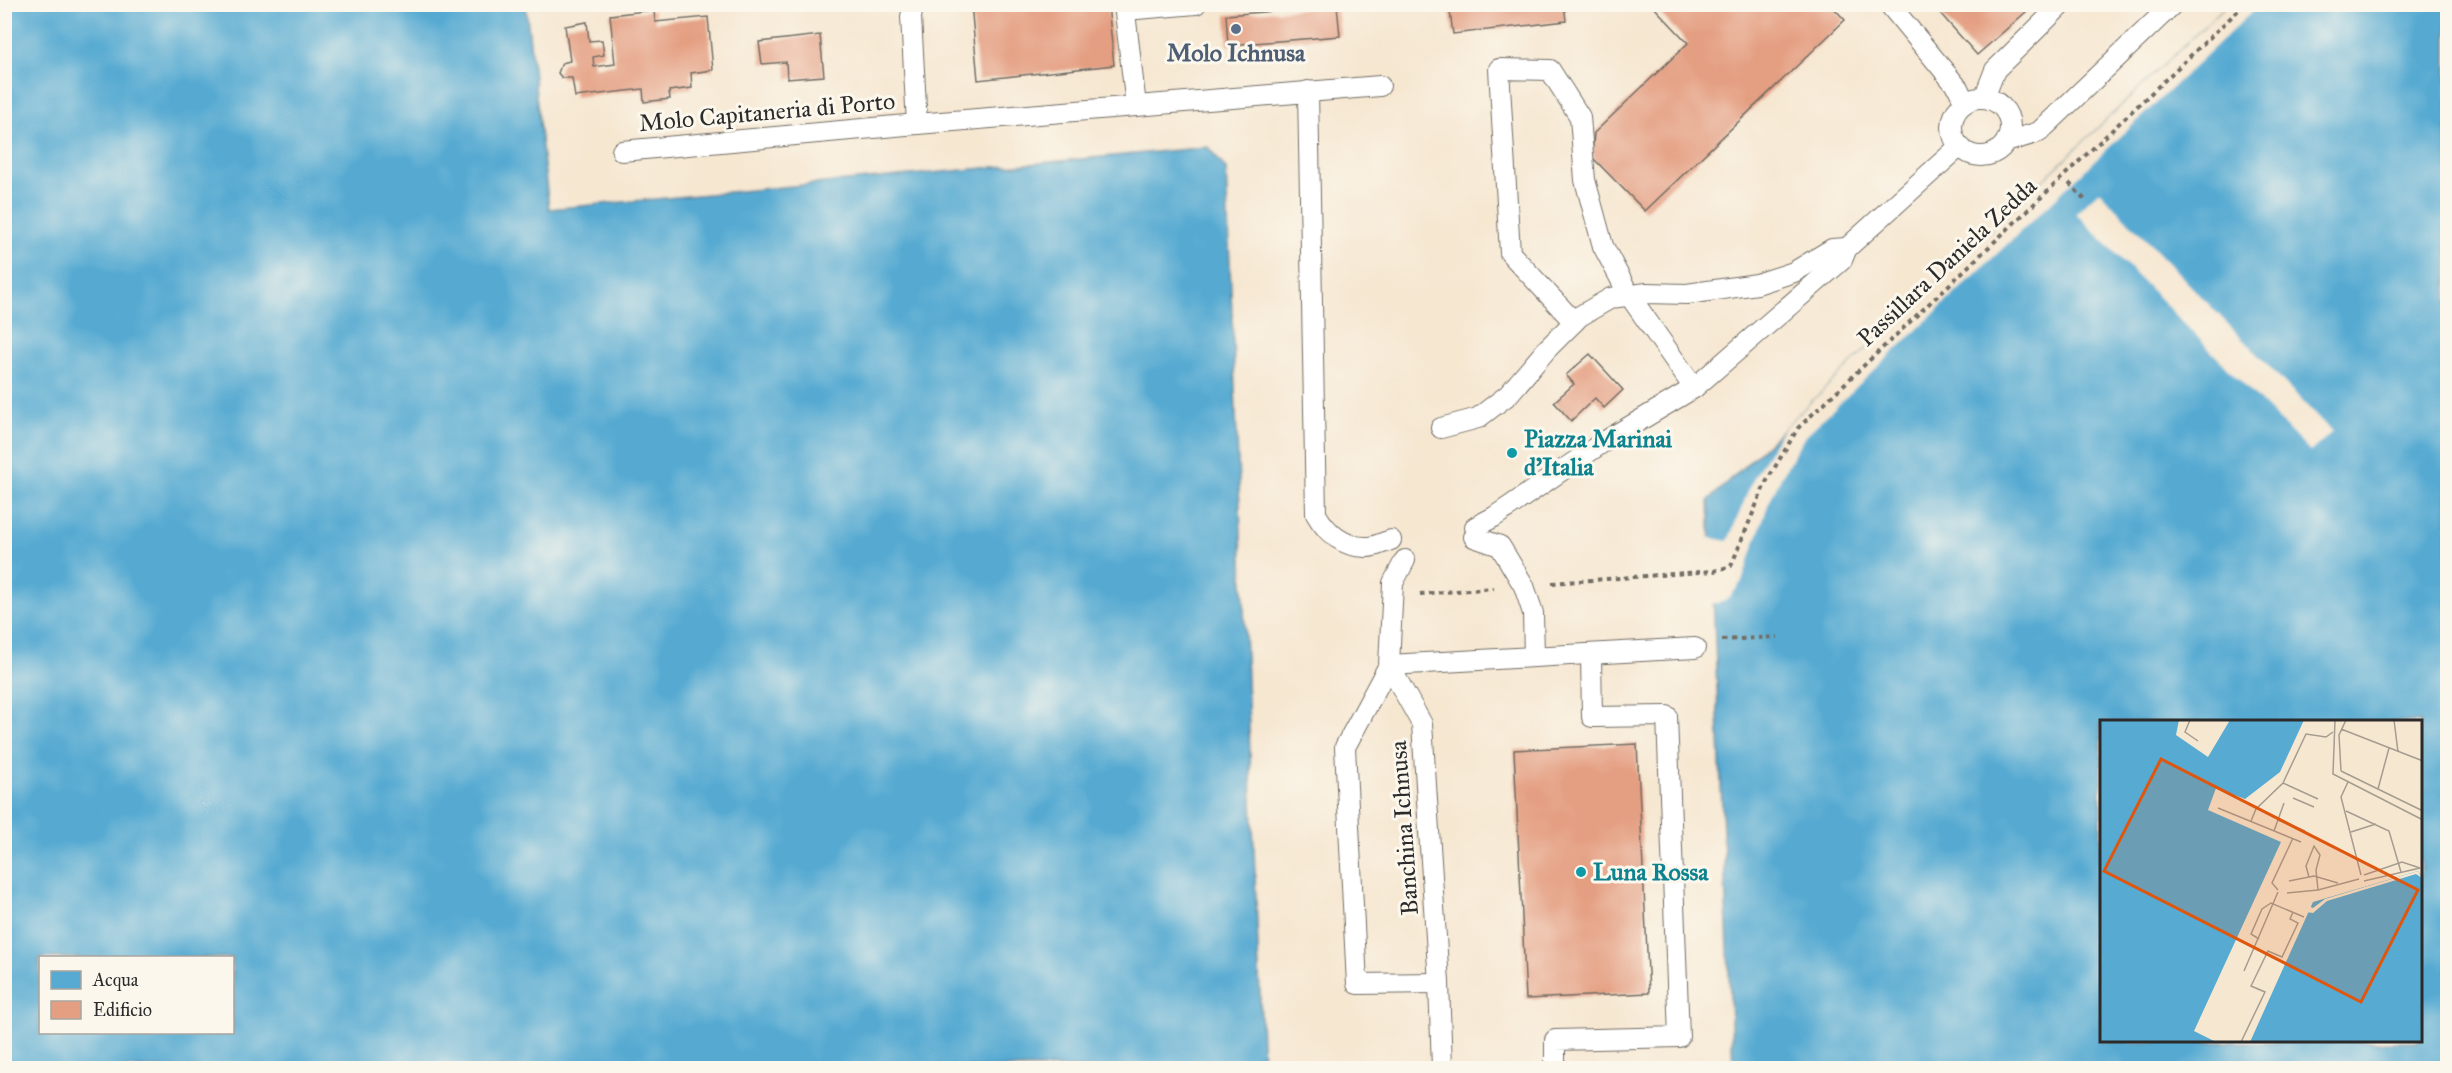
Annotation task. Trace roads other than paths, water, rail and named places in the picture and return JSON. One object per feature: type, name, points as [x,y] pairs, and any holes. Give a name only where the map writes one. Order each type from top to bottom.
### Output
[{"type":"lane","name":"Molo Capitaneria di Porto","points":[[914,4],[911,16],[917,124]]},
{"type":"lane","points":[[1136,106],[1124,7],[1196,4]]},
{"type":"lane","points":[[1889,4],[1958,88],[1974,100],[1993,100],[2008,114],[2011,123],[2010,134],[2006,142],[1999,150],[1981,156],[1972,155],[1960,146],[1954,136],[1953,118],[1974,100],[1995,70],[2062,4]]},
{"type":"lane","points":[[2006,142],[2040,132],[2173,4]]},
{"type":"lane","points":[[1574,322],[1510,254],[1499,69],[1550,70],[1580,117],[1584,180],[1603,246],[1629,295],[1694,388]]},
{"type":"lane","name":"Molo Capitaneria di Porto","points":[[622,151],[1371,86]]},
{"type":"lane","points":[[1308,91],[1316,514],[1324,528],[1338,540],[1368,547],[1391,540]]},
{"type":"lane","points":[[1534,656],[1533,613],[1524,586],[1500,546],[1474,532],[1602,443],[1694,388],[1842,260],[1847,248],[1960,146]]},
{"type":"lane","points":[[1441,428],[1478,418],[1508,395],[1580,316],[1611,298],[1647,293],[1687,294],[1757,284],[1794,272],[1832,249],[1847,248]]},
{"type":"lane","points":[[1405,560],[1393,583],[1389,665],[1345,747],[1358,984],[1439,983]]},
{"type":"lane","points":[[1389,665],[1695,648]]},
{"type":"lane","points":[[1555,1068],[1555,1040],[1679,1037],[1667,716],[1592,717],[1591,654]]},
{"type":"lane","name":"Banchina Ichnusa","points":[[1389,665],[1422,724],[1439,983],[1442,1068]]},
{"type":"water","points":[[5,4],[548,5],[526,7],[549,209],[1208,147],[1226,169],[1263,1068],[5,1068]]},
{"type":"water","points":[[2227,5],[2447,5],[2447,1068],[1733,1068],[1709,500]]},
{"type":"place","name":"Molo Ichnusa","points":[[1236,29]]},
{"type":"place","name":"Piazza Marinai d'Italia","points":[[1512,453]]},
{"type":"place","name":"Luna Rossa","points":[[1581,872]]}]
